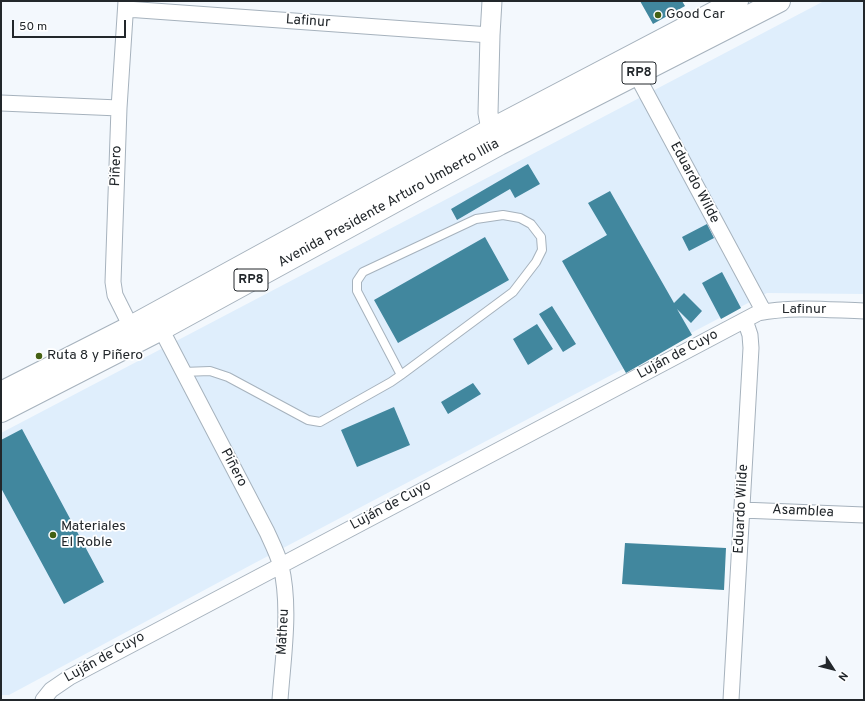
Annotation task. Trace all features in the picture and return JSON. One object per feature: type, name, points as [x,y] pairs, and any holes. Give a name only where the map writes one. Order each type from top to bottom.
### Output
[{"type":"main road","name":"Avenida Presidente Arturo Umberto Illia","points":[[1,411],[162,329],[495,137],[737,1]]},
{"type":"main road","name":"Avenida Presidente Arturo Umberto Illia","points":[[1,392],[495,137],[636,74],[779,1]]},
{"type":"street","points":[[492,1],[488,113],[495,137]]},
{"type":"street","name":"Lafinur","points":[[126,5],[490,35]]},
{"type":"street","name":"Piñero","points":[[126,5],[119,108],[113,282],[115,295],[131,326]]},
{"type":"street","name":"Eduardo Wilde","points":[[636,74],[764,312]]},
{"type":"street","points":[[1,103],[119,108]]},
{"type":"street","name":"Lafinur","points":[[745,320],[758,313],[791,308],[864,312]]},
{"type":"street","name":"Eduardo Wilde","points":[[731,700],[751,348],[750,335],[745,320]]},
{"type":"street","name":"Luján de Cuyo","points":[[43,700],[51,690],[70,676],[745,320]]},
{"type":"street","name":"Piñero","points":[[162,329],[267,532],[281,565]]},
{"type":"street","name":"Asamblea","points":[[742,510],[864,515]]},
{"type":"street","name":"Matheu","points":[[280,700],[286,614],[285,590],[281,565]]},
{"type":"lane","points":[[183,372],[210,371],[228,377],[308,420],[320,422],[391,382],[401,375],[513,292],[536,262],[542,250],[541,237],[531,224],[520,218],[503,215],[476,219],[363,272],[357,282],[356,292],[401,375]]},
{"type":"shaded area","points":[[824,1],[864,1],[864,294],[767,293],[251,565],[9,695],[1,695],[1,433]]},
{"type":"building","name":"Good Car","points":[[640,1],[682,1],[685,6],[653,24]]},
{"type":"building","points":[[528,164],[540,184],[515,198],[510,189],[457,220],[451,209]]},
{"type":"building","points":[[610,191],[674,303],[684,293],[702,311],[691,323],[677,309],[692,335],[626,373],[562,261],[607,235],[588,203]]},
{"type":"building","points":[[707,224],[714,238],[689,251],[682,237]]},
{"type":"building","points":[[485,237],[509,280],[398,343],[374,300]]},
{"type":"building","points":[[722,272],[741,308],[721,319],[702,283]]},
{"type":"building","points":[[552,306],[576,344],[563,352],[539,314]]},
{"type":"building","points":[[537,324],[553,349],[528,365],[513,339]]},
{"type":"building","points":[[473,383],[481,394],[448,414],[441,402]]},
{"type":"building","points":[[394,407],[410,445],[357,467],[341,430]]},
{"type":"building","name":"Materiales El Roble","points":[[22,429],[104,582],[64,604],[1,488],[1,440]]},
{"type":"building","points":[[625,543],[726,548],[724,590],[622,584]]},
{"type":"place","name":"Good Car","points":[[658,15]]},
{"type":"place","name":"Ruta 8 y Piñero","points":[[39,356]]},
{"type":"place","name":"Materiales El Roble","points":[[53,535]]}]
